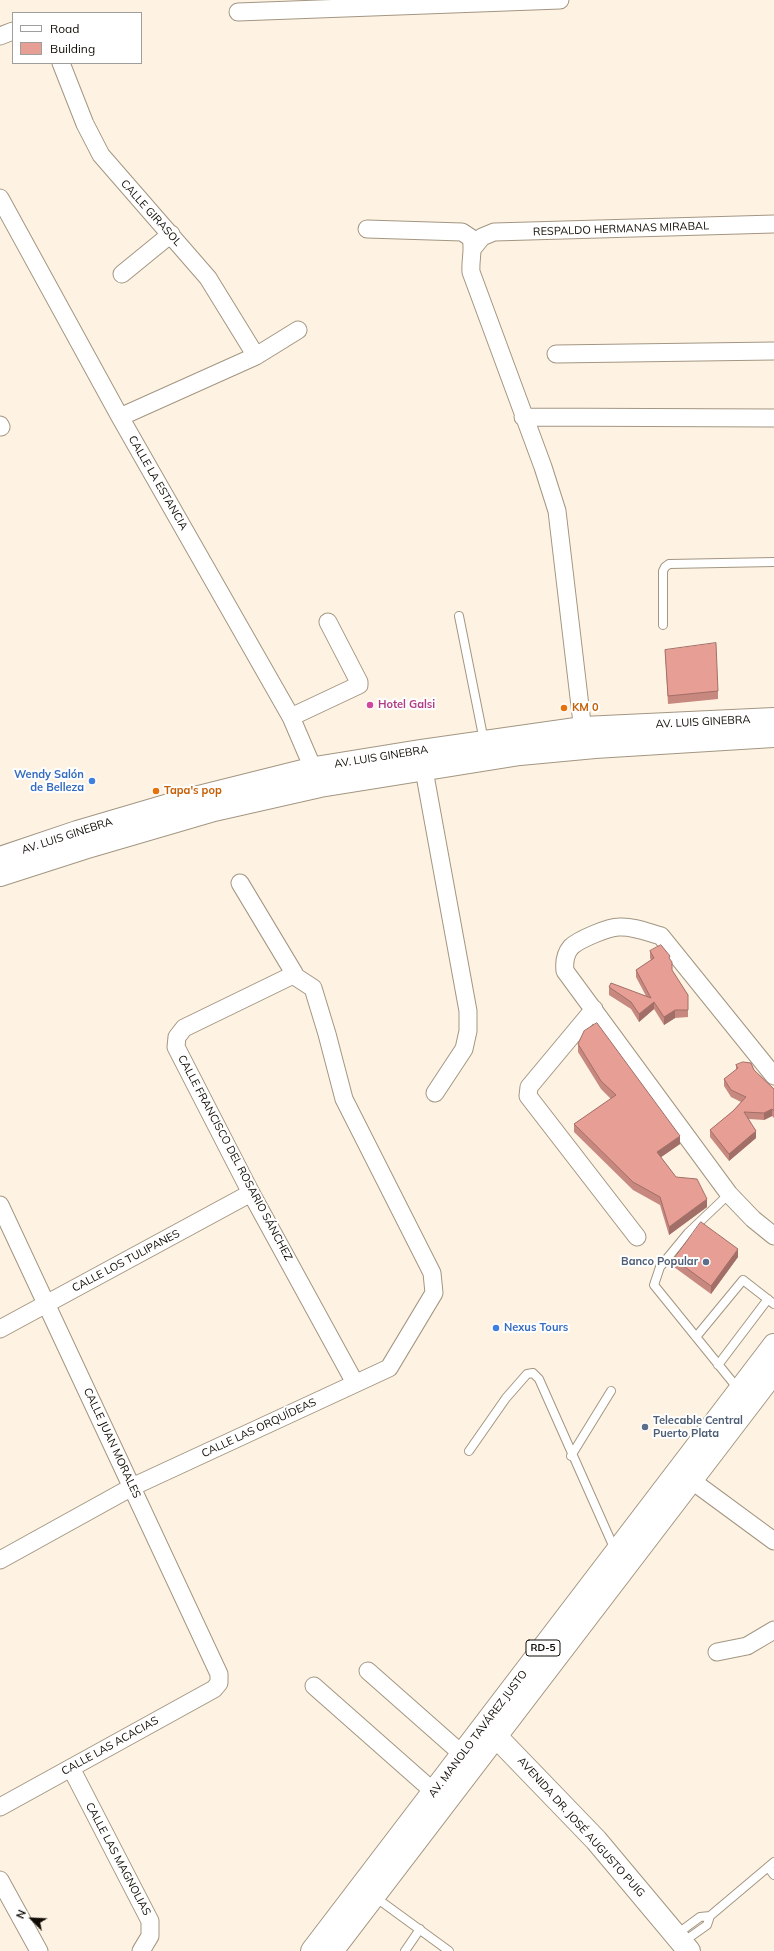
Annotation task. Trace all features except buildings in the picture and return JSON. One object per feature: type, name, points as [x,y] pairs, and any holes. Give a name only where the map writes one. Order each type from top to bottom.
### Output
[{"type":"street","points":[[238,12],[560,0]]},
{"type":"street","points":[[0,36],[12,31]]},
{"type":"street","name":"CALLE GIRASOL","points":[[61,64],[85,124],[101,155],[117,175],[172,234],[208,278],[256,356]]},
{"type":"street","name":"CALLE LA ESTANCIA","points":[[0,198],[120,417],[291,717],[318,777]]},
{"type":"street","name":"RESPALDO HERMANAS MIRABAL","points":[[473,248],[482,237],[494,232],[774,224]]},
{"type":"street","points":[[367,229],[462,232],[472,238],[473,248],[470,260],[471,272],[523,417],[543,467],[557,511],[584,738]]},
{"type":"street","points":[[122,274],[172,234]]},
{"type":"street","points":[[120,417],[256,356],[298,330]]},
{"type":"street","points":[[556,354],[774,351]]},
{"type":"street","points":[[523,417],[774,418]]},
{"type":"street","points":[[291,717],[359,684],[328,622]]},
{"type":"street","name":"AV. LUIS GINEBRA","points":[[422,759],[520,754],[584,738],[774,719]]},
{"type":"street","name":"AV. LUIS GINEBRA","points":[[0,858],[77,832],[179,802],[422,759],[484,742],[584,738],[774,736]]},
{"type":"street","points":[[422,759],[468,1012],[468,1031],[464,1048],[435,1093]]},
{"type":"street","name":"AV. LUIS GINEBRA","points":[[0,875],[318,777]]},
{"type":"street","points":[[240,883],[294,973],[293,975]]},
{"type":"street","points":[[774,1076],[660,936],[633,928],[619,926],[605,929],[571,947],[565,959],[564,970],[729,1194],[753,1220],[774,1236]]},
{"type":"street","name":"CALLE FRANCISCO DEL ROSARIO SÁNCHEZ","points":[[293,975],[184,1028],[177,1037],[176,1047],[252,1193],[355,1383]]},
{"type":"street","name":"CALLE LAS ORQUÍDEAS","points":[[0,1560],[132,1487],[389,1368],[434,1293],[432,1273],[344,1099],[313,988],[293,975]]},
{"type":"street","points":[[594,1009],[529,1087],[528,1096],[636,1237]]},
{"type":"street","name":"CALLE LOS TULIPANES","points":[[0,1329],[252,1193]]},
{"type":"street","name":"CALLE JUAN MORALES","points":[[0,1205],[219,1674],[219,1683]]},
{"type":"street","name":"AV. MANOLO TAVÁREZ JUSTO","points":[[332,1951],[374,1896],[616,1552],[774,1345]]},
{"type":"street","name":"AV. MANOLO TAVÁREZ JUSTO","points":[[312,1951],[462,1754],[491,1730],[691,1480],[774,1372]]},
{"type":"street","points":[[691,1480],[774,1541]]},
{"type":"street","points":[[717,1652],[747,1646],[774,1630]]},
{"type":"street","points":[[368,1671],[462,1754]]},
{"type":"street","name":"CALLE LAS ACACIAS","points":[[0,1807],[214,1689],[219,1683]]},
{"type":"street","points":[[314,1686],[434,1792]]},
{"type":"street","name":"AVENIDA DR. JOSÉ AUGUSTO PUIG","points":[[491,1730],[596,1840],[683,1942]]},
{"type":"street","name":"CALLE LAS MAGNOLIAS","points":[[70,1768],[150,1921],[150,1936],[141,1951]]},
{"type":"street","points":[[0,1880],[39,1951]]},
{"type":"lane","points":[[663,625],[664,571],[665,567],[669,564],[774,562]]},
{"type":"lane","points":[[459,616],[484,742]]},
{"type":"lane","points":[[729,1194],[688,1232],[660,1267],[654,1285],[739,1391]]},
{"type":"lane","points":[[696,1337],[743,1280],[771,1301],[718,1364]]},
{"type":"lane","points":[[470,1451],[506,1398],[527,1374],[533,1373],[538,1379],[571,1456],[616,1552]]},
{"type":"lane","points":[[571,1456],[610,1391]]},
{"type":"lane","points":[[683,1942],[700,1917],[710,1916],[771,1864],[774,1875]]},
{"type":"lane","points":[[374,1896],[449,1951]]},
{"type":"lane","points":[[405,1951],[420,1929]]},
{"type":"place","name":"Hotel Galsi","points":[[370,705]]},
{"type":"place","name":"KM 0","points":[[564,708]]},
{"type":"place","name":"Wendy Salón de Belleza","points":[[92,781]]},
{"type":"place","name":"Tapa's pop","points":[[156,791]]},
{"type":"place","name":"Banco Popular","points":[[706,1262]]},
{"type":"place","name":"Nexus Tours","points":[[496,1328]]},
{"type":"place","name":"Telecable Central Puerto Plata","points":[[645,1427]]}]
